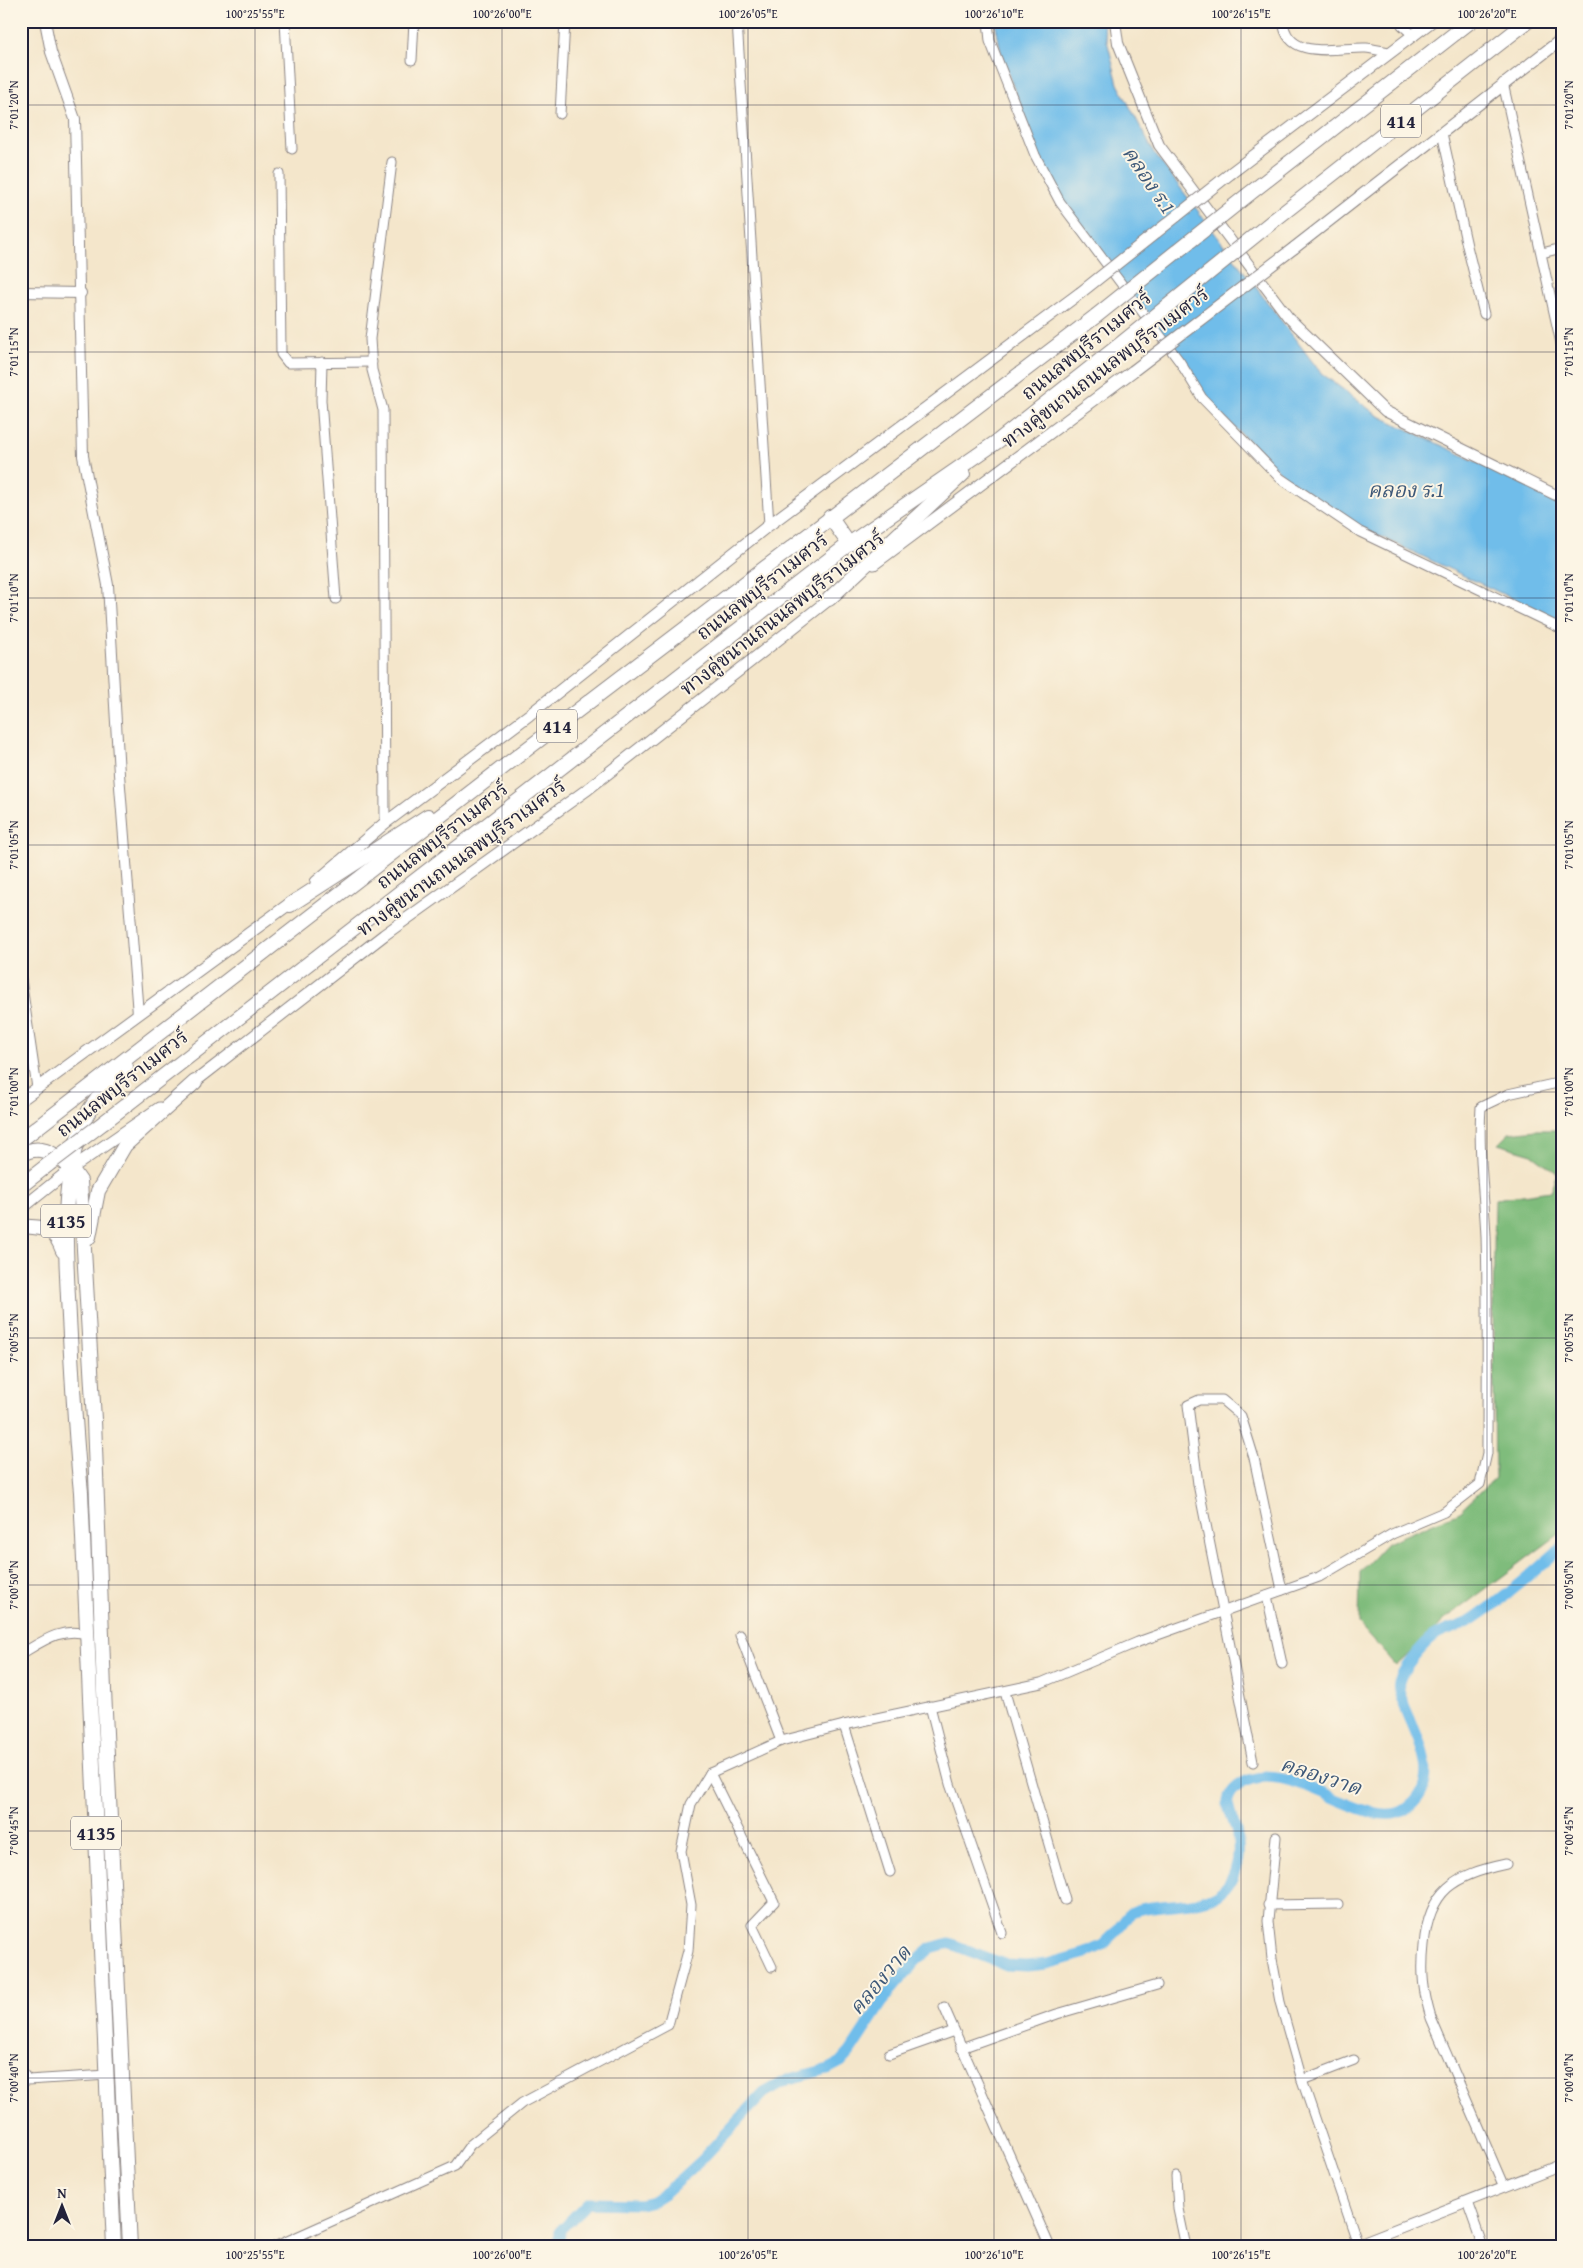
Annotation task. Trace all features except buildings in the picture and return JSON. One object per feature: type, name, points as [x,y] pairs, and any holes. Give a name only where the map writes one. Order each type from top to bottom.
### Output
[{"type":"main road","name":"414","points":[[21,1100],[290,905],[385,824],[529,715],[769,525],[1080,293],[1231,173],[1432,21]]},
{"type":"main road","name":"ถนนลพบุรีราเมศวร์","points":[[21,1140],[510,762],[1096,316],[1471,21]]},
{"type":"main road","name":"ถนนลพบุรีราเมศวร์","points":[[21,1186],[849,544],[998,441],[1273,220],[1528,21]]},
{"type":"main road","name":"ทางคู่ขนานถนนลพบุรีราเมศวร์","points":[[21,1209],[72,1168],[195,1082],[384,935],[588,788],[829,599],[1294,248],[1503,83],[1562,39]]},
{"type":"main road","points":[[829,599],[998,441]]},
{"type":"main road","points":[[830,517],[849,544]]},
{"type":"main road","points":[[290,905],[510,762]]},
{"type":"main road","name":"4135","points":[[114,2247],[87,1634],[65,1235],[74,1152],[84,1120],[96,1100],[144,1045]]},
{"type":"main road","points":[[86,1256],[98,1191],[110,1167],[125,1145],[195,1082]]},
{"type":"main road","points":[[21,1155],[26,1152],[40,1150],[56,1155],[72,1168]]},
{"type":"main road","name":"4135","points":[[72,1168],[80,1181],[86,1256],[130,2247]]},
{"type":"main road","points":[[21,1226],[48,1229],[58,1237],[66,1259]]},
{"type":"street","points":[[45,21],[52,52],[75,119],[83,456],[108,584],[119,774],[138,1014]]},
{"type":"street","points":[[284,21],[292,149]]},
{"type":"street","points":[[412,60],[414,21]]},
{"type":"street","points":[[560,114],[565,21]]},
{"type":"street","points":[[737,21],[769,525]]},
{"type":"street","points":[[988,21],[990,41],[1035,155],[1060,202],[1180,362],[1202,398],[1280,478],[1360,532],[1562,629]]},
{"type":"street","points":[[1115,21],[1118,43],[1160,145],[1288,317],[1385,411],[1562,498]]},
{"type":"street","points":[[1283,21],[1287,37],[1296,45],[1308,49],[1366,48],[1389,52]]},
{"type":"street","points":[[1401,21],[1402,25],[1414,36]]},
{"type":"street","points":[[1503,83],[1560,327],[1562,348]]},
{"type":"street","points":[[1442,133],[1484,314]]},
{"type":"street","points":[[385,824],[383,410],[372,362],[370,339],[392,162]]},
{"type":"street","points":[[279,174],[281,354],[288,362],[372,362]]},
{"type":"street","points":[[1542,253],[1562,248]]},
{"type":"street","points":[[21,292],[80,294]]},
{"type":"street","points":[[322,362],[321,400],[336,599]]},
{"type":"street","points":[[21,980],[37,1088]]},
{"type":"street","points":[[279,2246],[455,2166],[470,2144],[522,2103],[668,2025],[688,1951],[691,1905],[681,1851],[691,1804],[710,1772],[781,1741],[844,1725],[1042,1683],[1138,1642],[1319,1577],[1392,1534],[1444,1512],[1480,1484],[1487,1453],[1486,1259],[1484,1186],[1479,1140],[1481,1107],[1508,1094],[1562,1082]]},
{"type":"street","points":[[1253,1762],[1198,1484],[1188,1405],[1199,1400],[1222,1400],[1241,1416],[1254,1458],[1282,1590]]},
{"type":"street","points":[[1267,1596],[1282,1664]]},
{"type":"street","points":[[21,1654],[62,1632],[75,1631],[87,1634]]},
{"type":"street","points":[[740,1635],[781,1741]]},
{"type":"street","points":[[1005,1692],[1065,1900]]},
{"type":"street","points":[[930,1706],[950,1784],[1002,1933]]},
{"type":"street","points":[[844,1725],[890,1872]]},
{"type":"street","points":[[710,1772],[774,1902],[752,1925],[772,1967]]},
{"type":"street","points":[[1276,1837],[1268,1905],[1270,1944],[1280,2002],[1302,2080],[1358,2246],[1562,2164]]},
{"type":"street","points":[[1504,2187],[1431,2018],[1424,1992],[1422,1972],[1428,1919],[1439,1897],[1453,1884],[1467,1876],[1506,1864]]},
{"type":"street","points":[[1268,1905],[1338,1904]]},
{"type":"street","points":[[962,2048],[1057,2014],[1157,1985]]},
{"type":"street","points":[[944,2007],[1050,2247]]},
{"type":"street","points":[[889,2054],[954,2031]]},
{"type":"street","points":[[1302,2080],[1354,2060]]},
{"type":"street","points":[[21,2071],[28,2080],[107,2075]]},
{"type":"street","points":[[1176,2176],[1178,2209],[1186,2247]]},
{"type":"street","points":[[1467,2202],[1483,2247]]},
{"type":"green space","points":[[1562,1130],[1562,1532],[1448,1617],[1396,1666],[1359,1624],[1360,1572],[1387,1543],[1459,1512],[1495,1478],[1493,1309],[1495,1199],[1550,1191],[1557,1173],[1532,1154],[1498,1144],[1509,1133]]},
{"type":"water","name":"คลอง ร.1","points":[[995,21],[1102,21],[1118,84],[1154,153],[1321,373],[1377,415],[1562,502],[1562,622],[1358,526],[1283,475],[1208,401],[1062,200],[1038,155],[1001,53]]},
{"type":"waterway","name":"คลองวาด","points":[[559,2247],[560,2231],[587,2203],[640,2204],[652,2201],[666,2192],[701,2160],[764,2093],[789,2079],[828,2069],[841,2062],[850,2052],[890,1991],[917,1960],[931,1948],[949,1943],[1006,1965],[1027,1966],[1047,1964],[1086,1953],[1103,1945],[1130,1913],[1137,1910],[1193,1903],[1207,1900],[1218,1894],[1228,1885],[1235,1871],[1237,1861],[1237,1835],[1228,1801],[1238,1786],[1257,1778],[1279,1778],[1370,1812],[1390,1814],[1406,1809],[1417,1799],[1424,1787],[1426,1774],[1421,1747],[1399,1691],[1399,1682],[1408,1664],[1433,1637],[1464,1624],[1486,1611],[1562,1547]]}]
